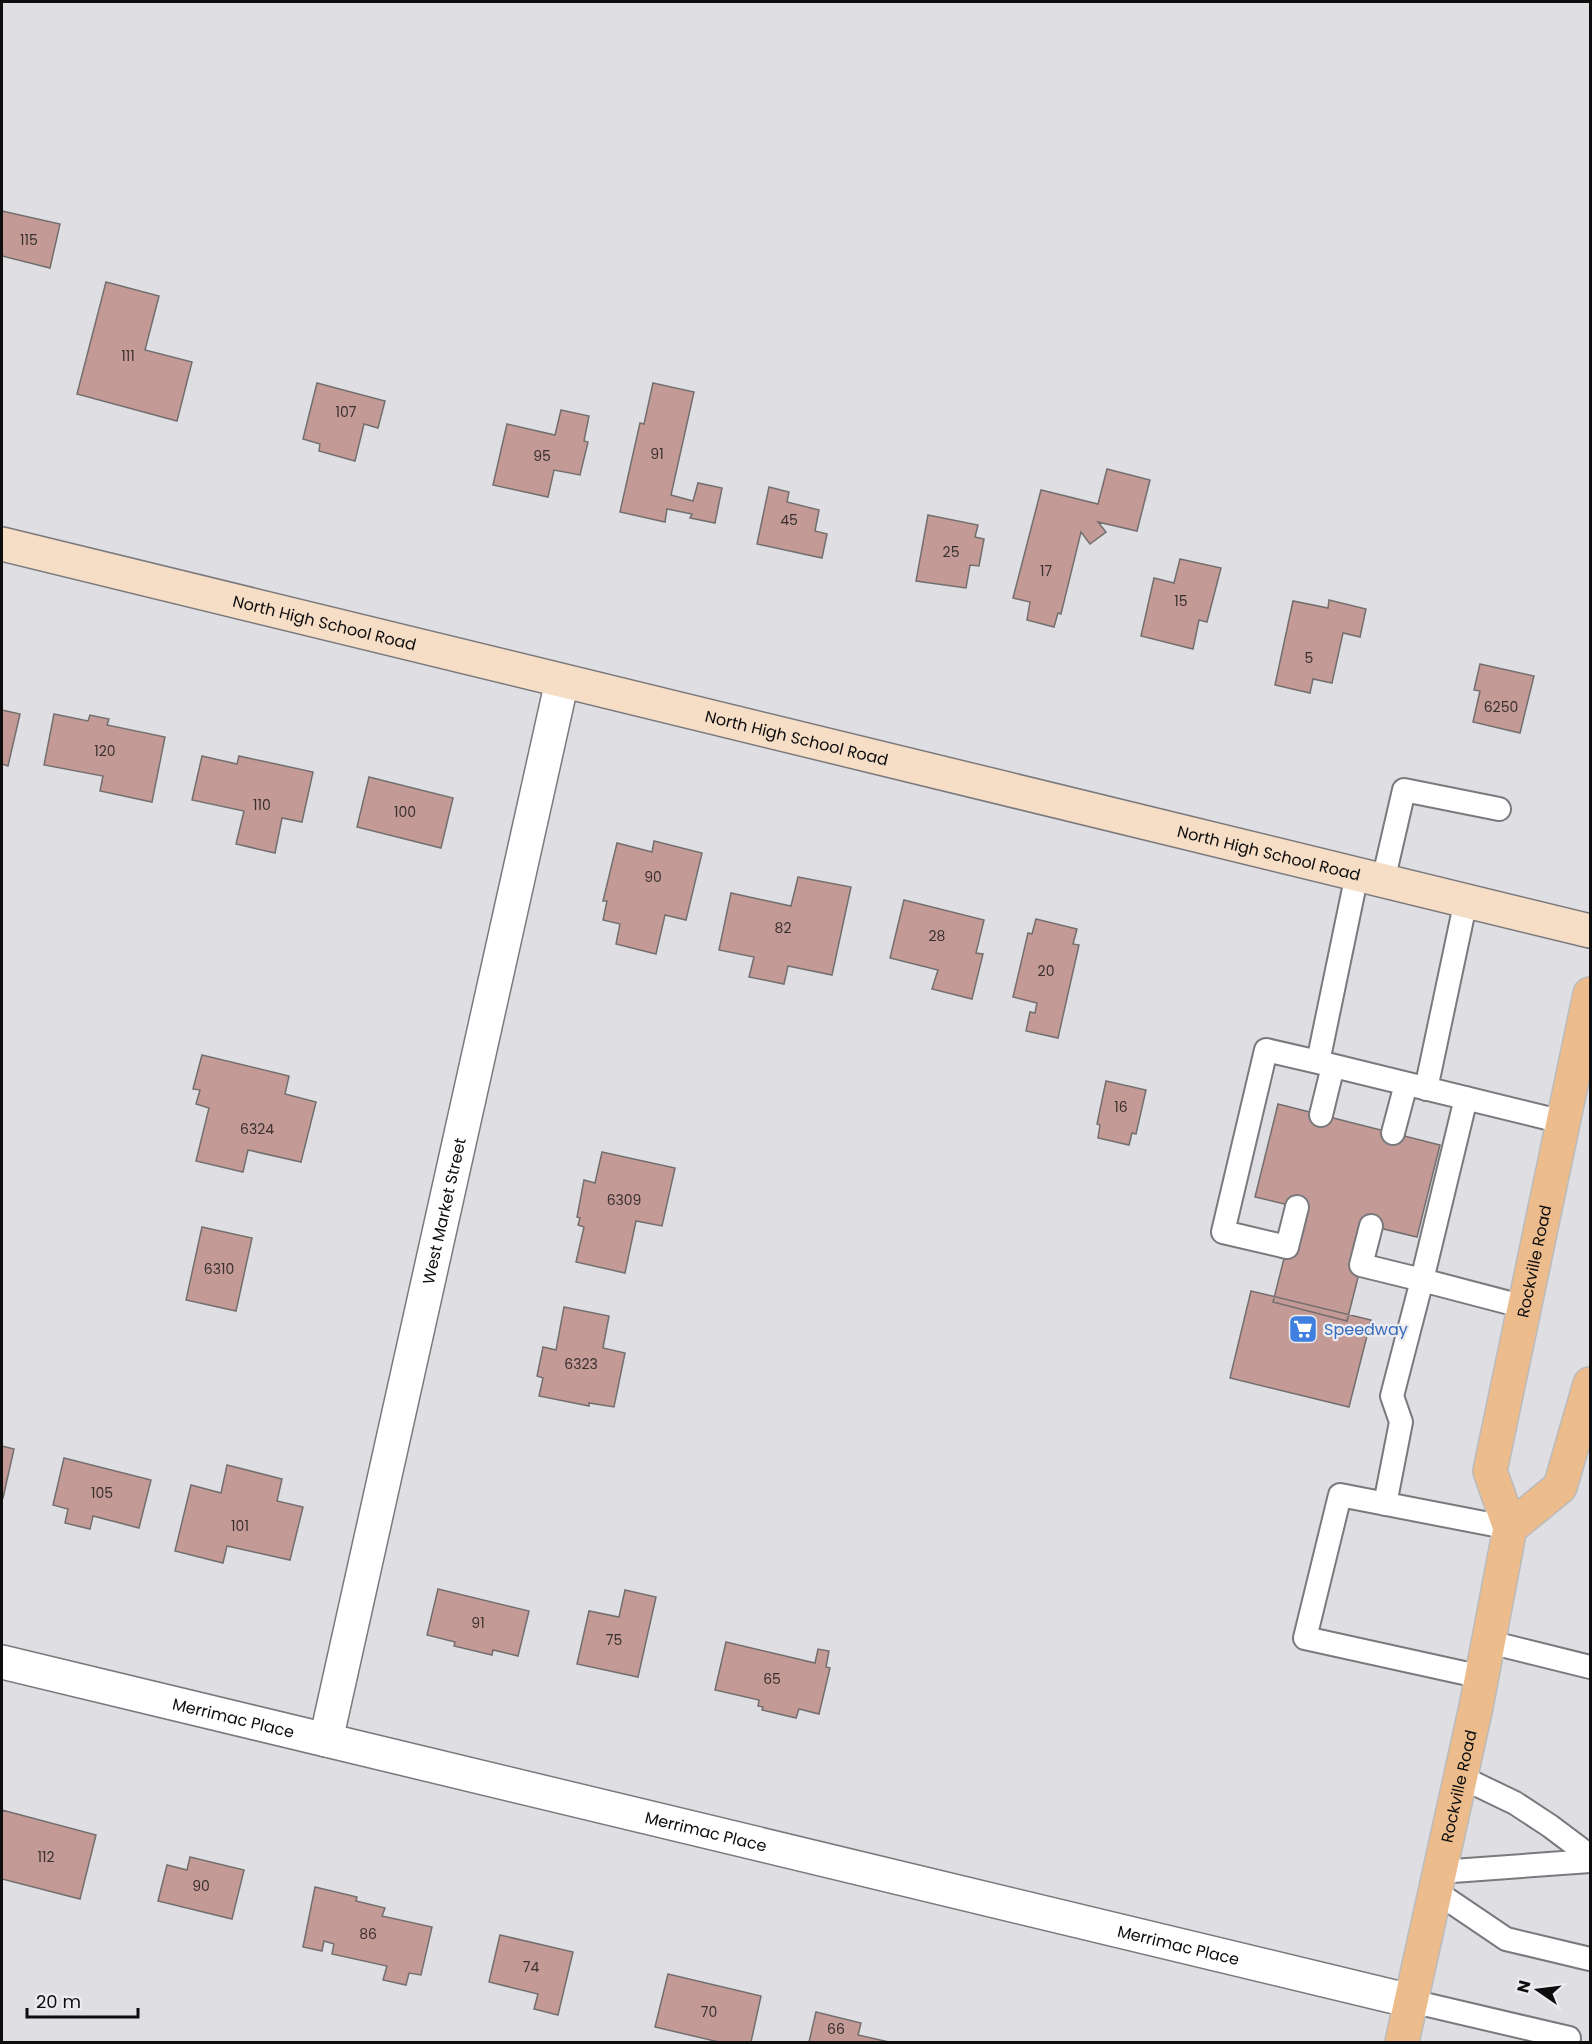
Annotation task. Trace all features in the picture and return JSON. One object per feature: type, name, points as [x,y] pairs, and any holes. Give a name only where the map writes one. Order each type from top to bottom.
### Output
[{"type":"main road","name":"Rockville Road","points":[[1401,2043],[1461,1777],[1510,1528],[1490,1471],[1590,994]]},
{"type":"main road","points":[[1510,1528],[1560,1487],[1590,1384]]},
{"type":"street","name":"North High School Road","points":[[2,544],[1590,931]]},
{"type":"street","name":"West Market Street","points":[[326,1740],[562,681]]},
{"type":"street","name":"Merrimac Place","points":[[2,1662],[1411,2001]]},
{"type":"lane","points":[[1321,1115],[1325,1064],[1370,878],[1404,790],[1499,809]]},
{"type":"lane","points":[[1393,1133],[1416,1086],[1466,900]]},
{"type":"lane","points":[[1297,1207],[1287,1247],[1223,1232],[1266,1050],[1563,1122]]},
{"type":"lane","points":[[1385,1503],[1401,1422],[1392,1396],[1466,1098]]},
{"type":"lane","points":[[1371,1226],[1361,1265],[1525,1307]]},
{"type":"lane","points":[[1482,1677],[1305,1638],[1341,1495],[1510,1528]]},
{"type":"lane","points":[[1489,1642],[1590,1667]]},
{"type":"lane","points":[[1461,1777],[1515,1803],[1550,1826],[1590,1859]]},
{"type":"lane","points":[[1437,1881],[1590,1859]]},
{"type":"lane","points":[[1437,1881],[1506,1938],[1590,1959]]},
{"type":"lane","points":[[1411,2001],[1569,2038]]},
{"type":"building","points":[[2,211],[60,224],[50,268],[2,256]]},
{"type":"building","points":[[106,282],[159,296],[145,350],[192,362],[177,421],[77,394]]},
{"type":"building","points":[[317,383],[385,401],[378,428],[364,424],[355,461],[319,451],[320,444],[303,439]]},
{"type":"building","points":[[653,383],[694,392],[671,495],[693,501],[698,483],[722,488],[715,523],[690,518],[692,514],[667,509],[665,522],[620,512],[640,423],[644,424]]},
{"type":"building","points":[[561,410],[589,416],[584,441],[588,442],[580,475],[554,470],[548,497],[493,485],[507,424],[555,435]]},
{"type":"building","points":[[1107,469],[1150,480],[1137,531],[1098,522],[1106,532],[1090,544],[1081,532],[1061,614],[1058,613],[1054,627],[1027,620],[1030,602],[1013,598],[1041,490],[1098,504]]},
{"type":"building","points":[[769,487],[789,492],[787,502],[819,510],[815,531],[827,534],[822,558],[757,544]]},
{"type":"building","points":[[928,515],[978,525],[975,537],[984,539],[979,566],[970,565],[966,588],[916,581]]},
{"type":"building","points":[[1180,559],[1221,568],[1207,622],[1199,620],[1193,649],[1141,636],[1154,578],[1174,583]]},
{"type":"building","points":[[1329,600],[1366,609],[1360,637],[1343,633],[1332,683],[1313,679],[1310,693],[1275,685],[1293,601],[1328,608]]},
{"type":"building","points":[[1480,664],[1534,676],[1520,733],[1473,722],[1480,691],[1474,690]]},
{"type":"building","points":[[2,710],[20,714],[8,766],[2,764]]},
{"type":"building","points":[[54,714],[88,721],[90,715],[109,719],[107,725],[165,737],[152,802],[100,791],[103,776],[44,765]]},
{"type":"building","points":[[202,756],[237,764],[239,756],[313,772],[302,822],[282,818],[275,853],[236,844],[244,811],[192,800]]},
{"type":"building","points":[[369,777],[453,798],[441,848],[357,827]]},
{"type":"building","points":[[654,841],[702,853],[686,920],[665,915],[656,954],[616,944],[620,924],[603,920],[607,901],[603,901],[617,843],[652,852]]},
{"type":"building","points":[[798,877],[851,887],[832,975],[788,966],[784,984],[749,977],[754,957],[719,950],[731,893],[791,906]]},
{"type":"building","points":[[904,900],[984,920],[976,953],[983,954],[972,999],[932,989],[938,970],[890,958]]},
{"type":"building","points":[[1036,919],[1077,929],[1073,944],[1079,945],[1058,1038],[1026,1031],[1030,1012],[1035,1013],[1037,1003],[1013,997],[1028,933],[1032,934]]},
{"type":"building","points":[[202,1055],[289,1076],[285,1094],[316,1102],[301,1162],[248,1150],[243,1172],[196,1161],[209,1108],[196,1104],[200,1090],[193,1089]]},
{"type":"building","points":[[1106,1081],[1146,1090],[1136,1134],[1132,1133],[1129,1145],[1098,1138],[1100,1125],[1097,1124]]},
{"type":"building","points":[[1278,1104],[1440,1145],[1417,1237],[1371,1226],[1347,1321],[1273,1302],[1297,1207],[1255,1197]]},
{"type":"building","points":[[602,1152],[675,1168],[662,1226],[636,1221],[625,1273],[576,1262],[584,1227],[578,1225],[580,1218],[577,1217],[584,1180],[595,1183]]},
{"type":"building","points":[[202,1227],[252,1238],[236,1311],[186,1300]]},
{"type":"building","points":[[1251,1291],[1371,1320],[1349,1407],[1230,1378]]},
{"type":"building","points":[[564,1307],[609,1316],[603,1348],[625,1353],[614,1407],[589,1403],[589,1406],[539,1396],[543,1378],[537,1376],[543,1347],[556,1350]]},
{"type":"building","points":[[2,1446],[14,1449],[3,1498],[2,1498]]},
{"type":"building","points":[[64,1458],[151,1480],[139,1528],[93,1516],[90,1529],[65,1523],[68,1509],[53,1505]]},
{"type":"building","points":[[227,1465],[282,1479],[277,1501],[303,1507],[290,1560],[227,1546],[223,1563],[175,1551],[191,1485],[221,1493]]},
{"type":"building","points":[[438,1589],[529,1611],[518,1656],[493,1650],[492,1655],[454,1646],[455,1642],[427,1635]]},
{"type":"building","points":[[625,1590],[656,1597],[638,1677],[577,1664],[589,1611],[619,1617]]},
{"type":"building","points":[[726,1642],[815,1663],[818,1649],[829,1651],[826,1667],[830,1668],[819,1714],[799,1709],[796,1718],[762,1710],[763,1707],[758,1706],[759,1700],[715,1690]]},
{"type":"building","points":[[2,1810],[96,1835],[80,1899],[2,1879]]},
{"type":"building","points":[[190,1857],[244,1870],[232,1919],[158,1901],[167,1865],[187,1870]]},
{"type":"building","points":[[315,1887],[357,1897],[356,1901],[385,1908],[382,1916],[432,1927],[421,1975],[409,1973],[406,1985],[383,1980],[387,1966],[332,1954],[334,1944],[324,1941],[322,1951],[303,1947]]},
{"type":"building","points":[[500,1935],[573,1952],[558,2015],[534,2009],[538,1994],[489,1982]]},
{"type":"building","points":[[668,1974],[761,1996],[751,2042],[719,2042],[655,2027]]},
{"type":"building","points":[[816,2012],[861,2023],[858,2035],[889,2042],[809,2042]]},
{"type":"place","name":"Speedway","points":[[1303,1329]]}]
